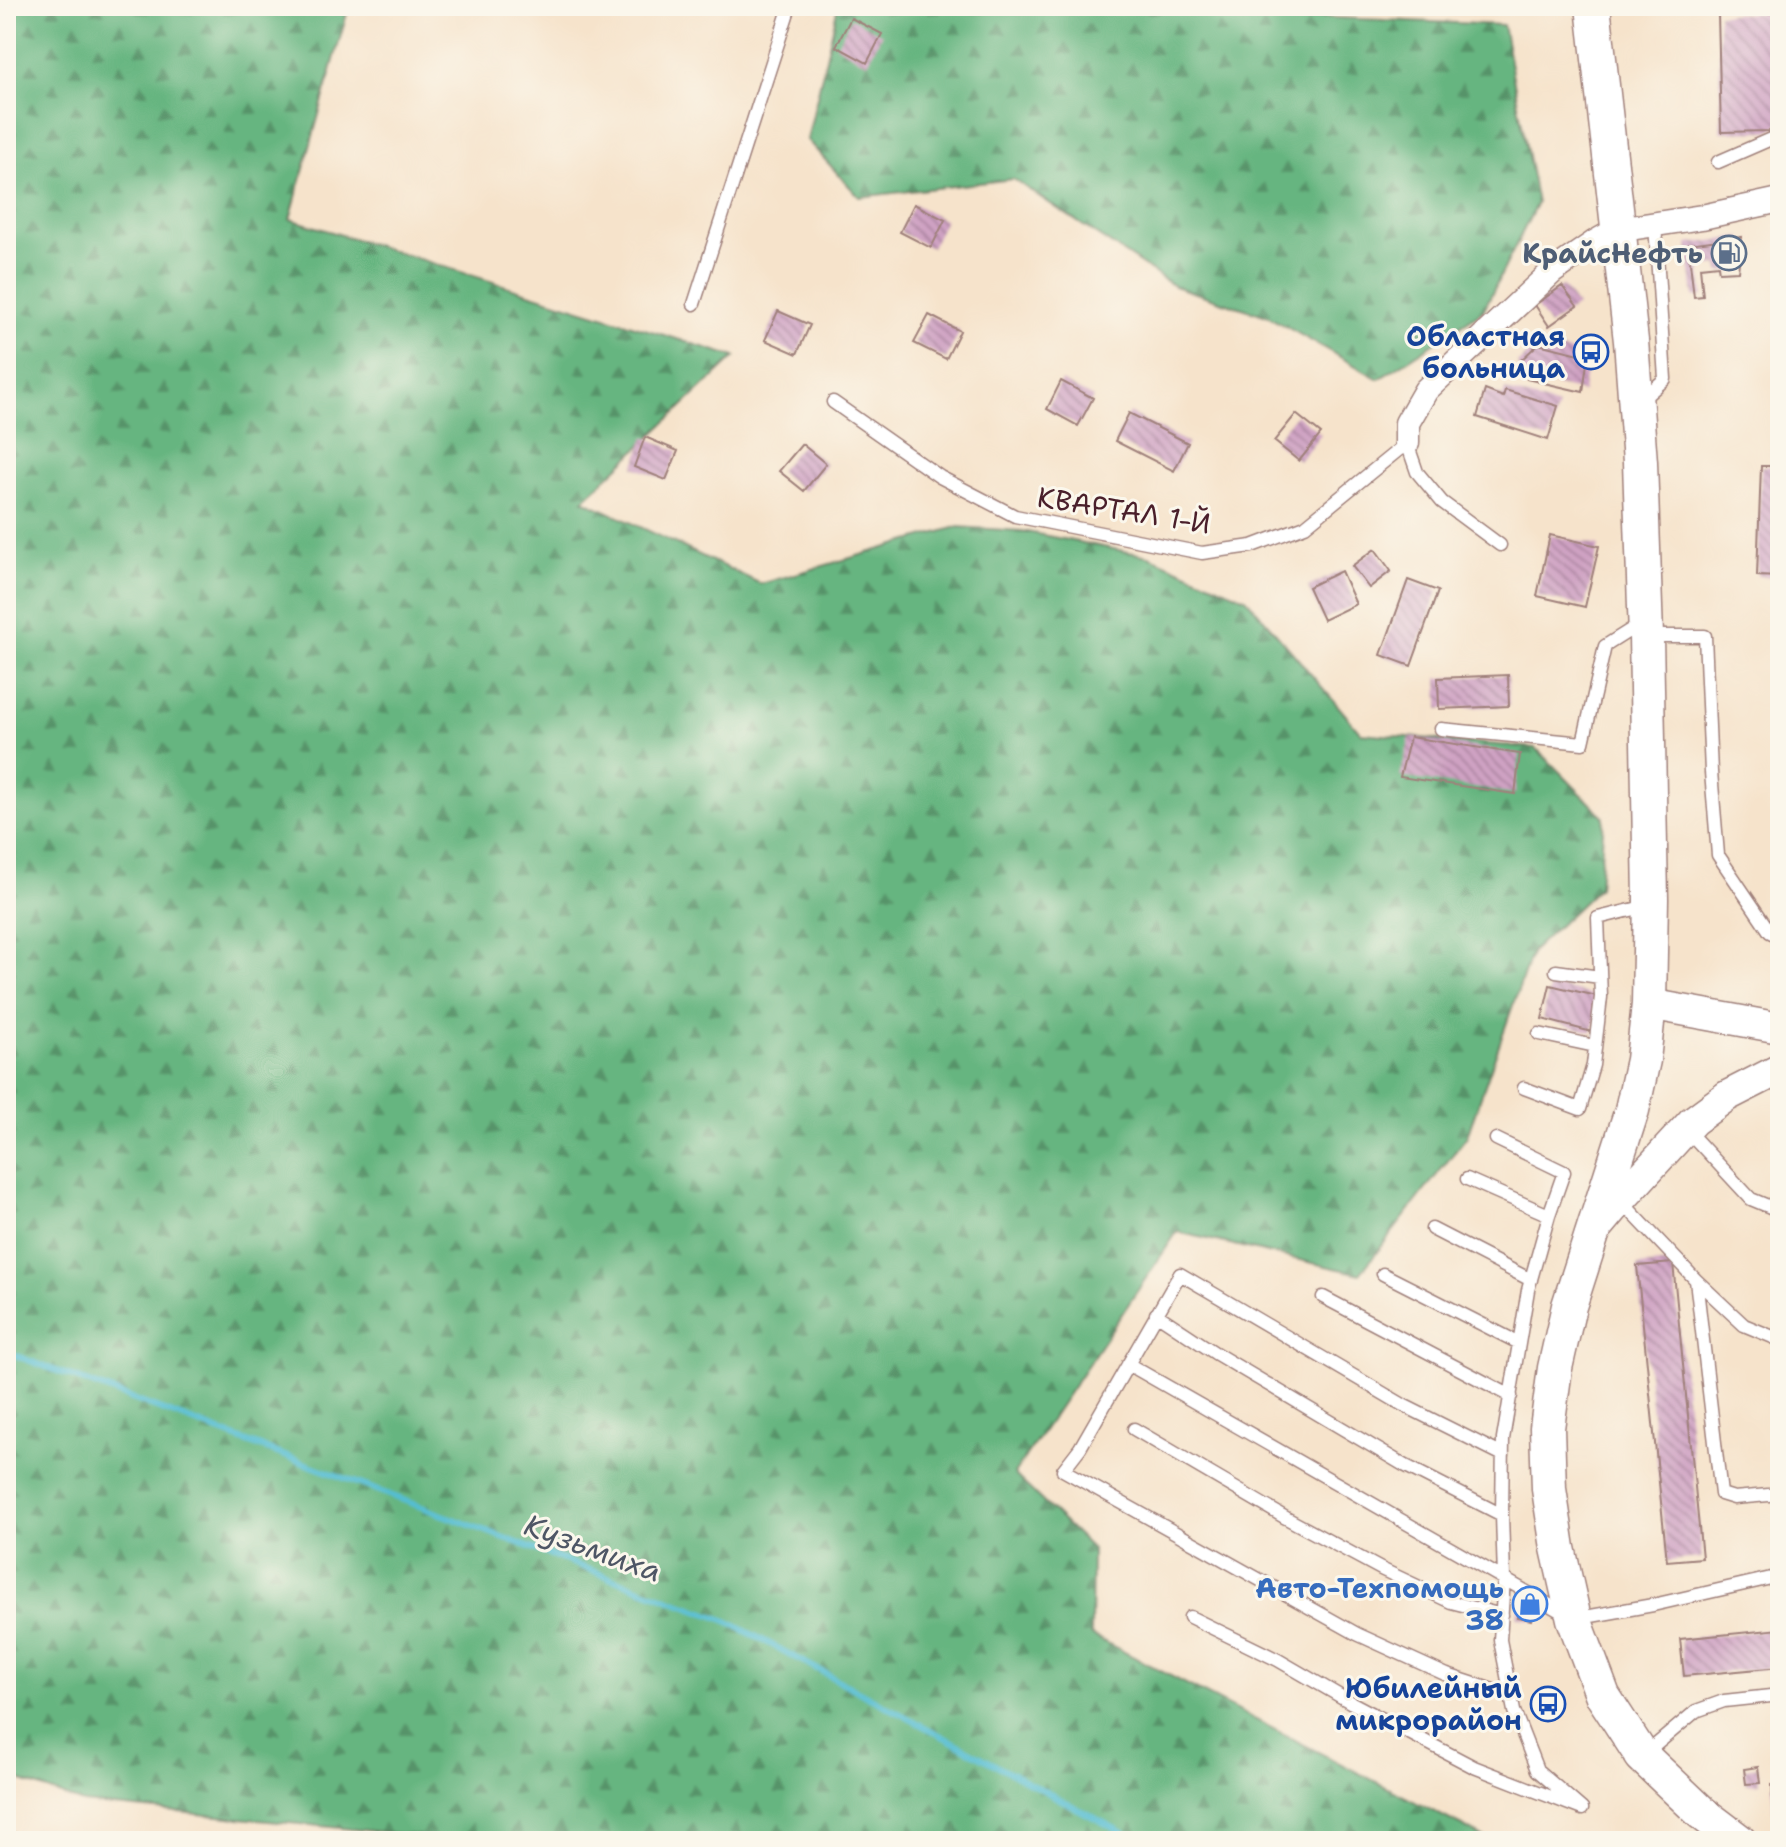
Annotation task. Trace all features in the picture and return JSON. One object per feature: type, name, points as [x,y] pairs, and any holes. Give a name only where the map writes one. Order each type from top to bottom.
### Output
[{"type":"main road","points":[[1593,6],[1631,341],[1640,462],[1646,628],[1649,1004],[1643,1060],[1632,1110],[1565,1322],[1555,1368],[1547,1428],[1549,1489],[1574,1619],[1603,1696],[1642,1756],[1702,1813],[1739,1841]]},
{"type":"street","points":[[1407,443],[1407,423],[1426,390],[1552,272],[1594,243],[1617,230],[1702,217],[1780,200]]},
{"type":"street","points":[[1649,1004],[1780,1028]]},
{"type":"street","points":[[1592,1235],[1693,1121],[1727,1096],[1780,1069]]},
{"type":"lane","points":[[694,304],[790,6]]},
{"type":"lane","points":[[1718,162],[1780,135]]},
{"type":"lane","points":[[1636,405],[1665,379],[1655,224]]},
{"type":"lane","name":"КВАРТАЛ 1-Й","points":[[833,402],[940,477],[1015,516],[1202,553],[1252,546],[1305,526],[1407,443]]},
{"type":"lane","points":[[1407,443],[1417,472],[1442,502],[1500,545]]},
{"type":"lane","points":[[1441,729],[1583,743],[1605,646],[1646,628],[1705,636],[1718,855],[1770,932],[1780,937]]},
{"type":"lane","points":[[1524,1088],[1580,1109],[1593,1065],[1601,997],[1598,918],[1650,906]]},
{"type":"lane","points":[[1556,971],[1600,977]]},
{"type":"lane","points":[[1539,1034],[1595,1046]]},
{"type":"lane","points":[[1686,1129],[1751,1199],[1780,1211]]},
{"type":"lane","points":[[1190,1617],[1278,1660],[1474,1767],[1582,1809],[1537,1770],[1514,1711],[1500,1640],[1504,1578],[1503,1439],[1531,1280],[1564,1172],[1496,1139]]},
{"type":"lane","points":[[1467,1179],[1549,1215]]},
{"type":"lane","points":[[1621,1201],[1744,1325],[1780,1340]]},
{"type":"lane","points":[[1432,1229],[1531,1280]]},
{"type":"lane","points":[[1503,1455],[1403,1405],[1180,1274],[1080,1448],[1063,1470],[1357,1634],[1447,1675],[1511,1696]]},
{"type":"lane","points":[[1383,1274],[1519,1343]]},
{"type":"lane","points":[[1696,1280],[1721,1494],[1734,1498],[1780,1494]]},
{"type":"lane","points":[[1323,1297],[1511,1396]]},
{"type":"lane","points":[[1156,1314],[1404,1465],[1502,1515]]},
{"type":"lane","points":[[1128,1364],[1574,1619],[1653,1605],[1780,1576]]},
{"type":"lane","points":[[1134,1429],[1286,1518],[1381,1569],[1451,1602],[1502,1615]]},
{"type":"lane","points":[[1642,1756],[1696,1711],[1724,1701],[1780,1695]]},
{"type":"green space","points":[[6,6],[349,6],[290,219],[735,357],[583,500],[761,584],[957,527],[1022,531],[1149,556],[1246,598],[1361,733],[1536,748],[1604,817],[1599,887],[1532,951],[1467,1136],[1360,1274],[1177,1232],[1014,1474],[1092,1549],[1091,1635],[1491,1841],[476,1841],[83,1803],[6,1775]]},
{"type":"green space","points":[[838,6],[1048,6],[1503,25],[1537,203],[1483,311],[1379,379],[1267,316],[1174,286],[1013,179],[859,197],[807,140]]},
{"type":"building","points":[[1780,13],[1780,124],[1769,131],[1721,132],[1718,14]]},
{"type":"building","points":[[851,18],[882,34],[867,63],[836,46]]},
{"type":"building","points":[[914,204],[945,220],[931,248],[900,232]]},
{"type":"building","points":[[1742,237],[1738,271],[1719,272],[1718,265],[1700,267],[1703,296],[1694,297],[1688,244]]},
{"type":"building","points":[[1562,286],[1577,306],[1549,326],[1535,305]]},
{"type":"building","points":[[778,311],[810,325],[797,354],[765,340]]},
{"type":"building","points":[[929,315],[960,331],[946,359],[914,343]]},
{"type":"building","points":[[1538,344],[1588,356],[1583,392],[1527,379],[1517,364]]},
{"type":"building","points":[[1061,381],[1093,398],[1078,426],[1047,409]]},
{"type":"building","points":[[1485,390],[1503,397],[1505,390],[1558,406],[1548,440],[1477,417]]},
{"type":"building","points":[[1129,413],[1188,443],[1174,471],[1115,441]]},
{"type":"building","points":[[1296,414],[1321,434],[1299,461],[1274,441]]},
{"type":"building","points":[[645,437],[678,451],[666,480],[634,467]]},
{"type":"building","points":[[802,444],[826,464],[804,491],[779,471]]},
{"type":"building","points":[[1761,466],[1780,466],[1780,577],[1757,576]]},
{"type":"building","points":[[1550,535],[1599,546],[1585,607],[1537,596]]},
{"type":"building","points":[[1375,549],[1391,571],[1369,588],[1352,566]]},
{"type":"building","points":[[1341,571],[1356,604],[1323,620],[1308,587]]},
{"type":"building","points":[[1408,580],[1438,591],[1411,666],[1381,655]]},
{"type":"building","points":[[1508,675],[1509,706],[1439,709],[1438,678]]},
{"type":"building","points":[[1410,737],[1520,754],[1515,794],[1400,777]]},
{"type":"building","points":[[1550,985],[1601,997],[1592,1032],[1542,1019]]},
{"type":"building","points":[[1780,1147],[1780,1183],[1777,1183],[1773,1148]]},
{"type":"building","points":[[1673,1263],[1702,1558],[1667,1561],[1637,1266]]},
{"type":"building","points":[[1521,1600],[1535,1603],[1531,1620],[1517,1617]]},
{"type":"building","points":[[1780,1629],[1780,1667],[1684,1676],[1680,1639]]},
{"type":"building","points":[[1758,1767],[1760,1783],[1746,1784],[1744,1769]]},
{"type":"building","points":[[1780,1784],[1780,1810],[1773,1811],[1772,1785]]},
{"type":"building","points":[[6,1832],[79,1839],[79,1841],[6,1841]]},
{"type":"waterway","name":"Кузьмиха","points":[[6,1352],[727,1621],[1138,1841]]},
{"type":"place","name":"КрайсНефть","points":[[1729,253]]},
{"type":"place","name":"Областная больница","points":[[1591,352]]},
{"type":"place","name":"Авто-Техпомощь 38","points":[[1530,1604]]},
{"type":"place","name":"Юбилейный микрорайон","points":[[1548,1704]]}]
